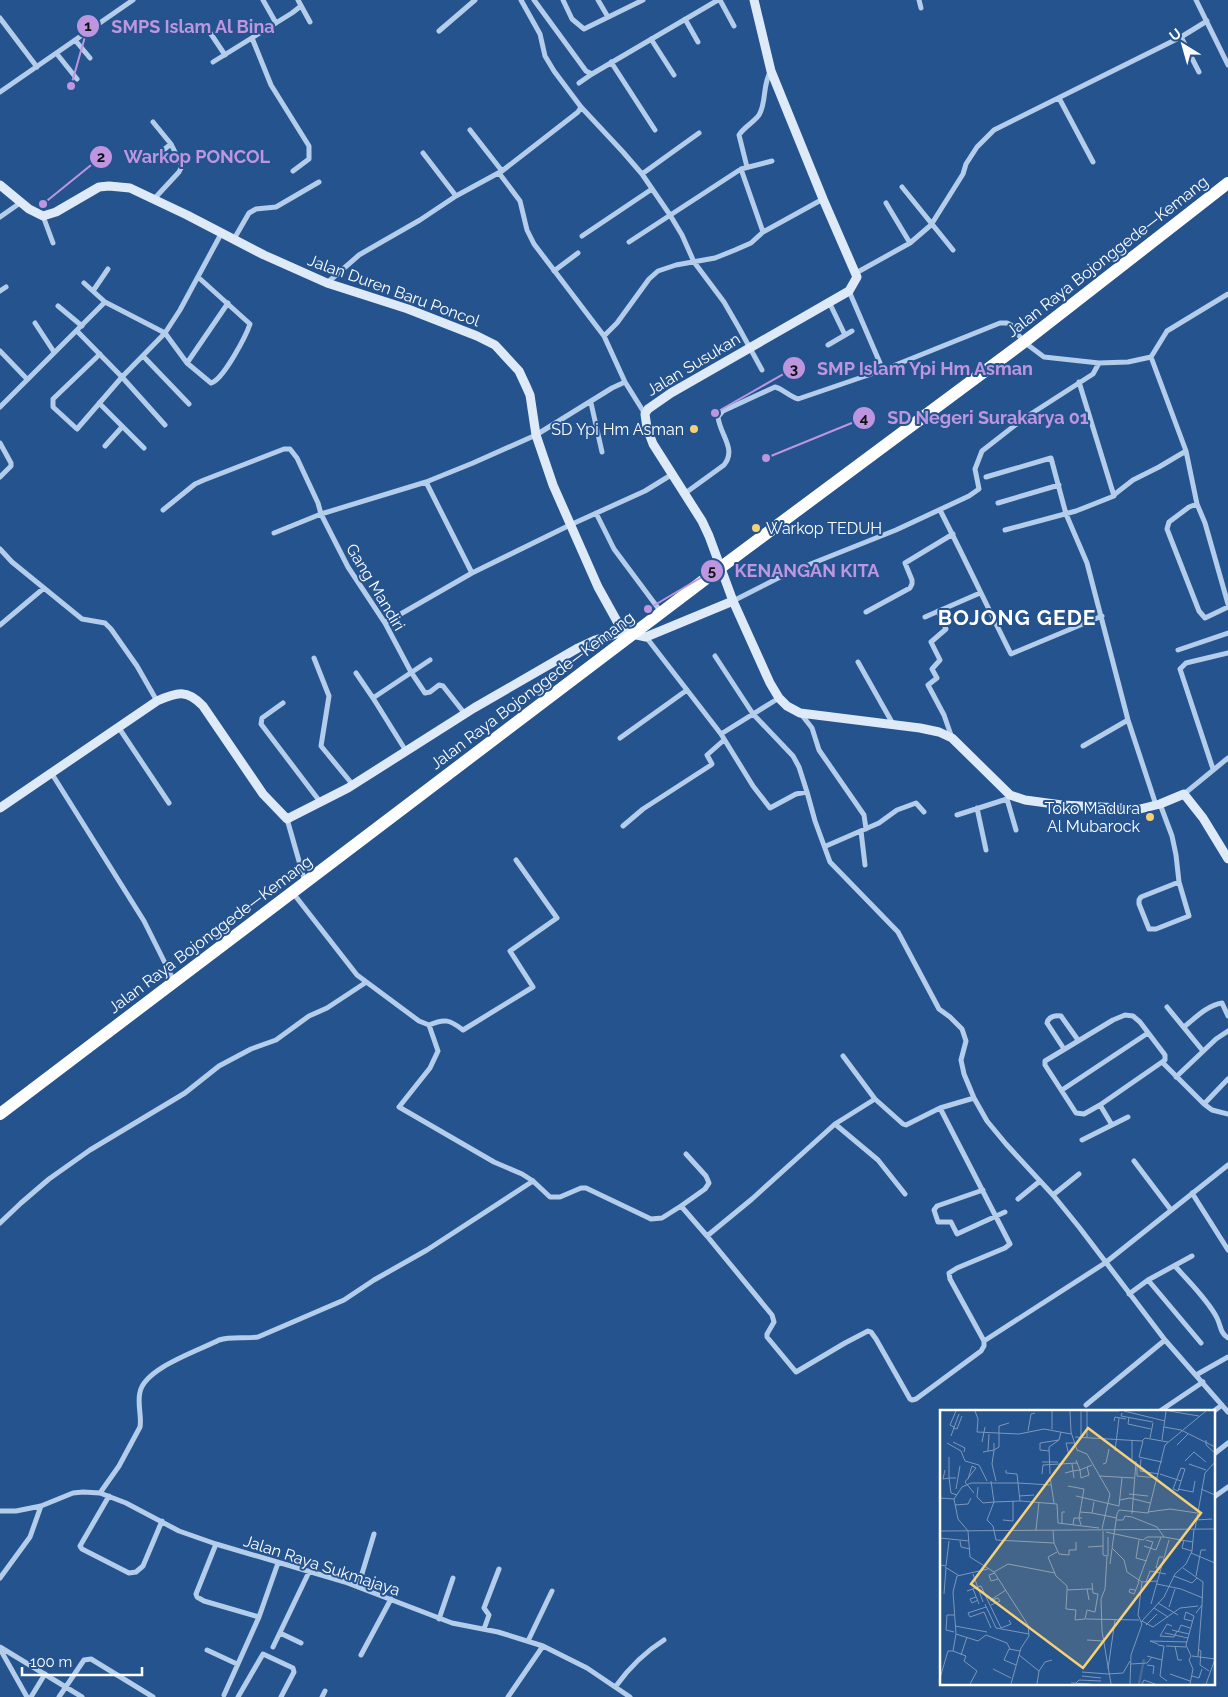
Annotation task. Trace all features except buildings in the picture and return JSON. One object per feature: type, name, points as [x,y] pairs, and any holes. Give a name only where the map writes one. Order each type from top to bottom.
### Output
[{"type":"highway","name":"Jalan Raya Bojonggede—Kemang","points":[[0,1114],[628,633],[661,613],[1024,342],[1228,183]]},
{"type":"street","points":[[0,92],[133,0]]},
{"type":"street","points":[[263,0],[276,23]]},
{"type":"street","points":[[298,0],[310,22]]},
{"type":"street","points":[[439,31],[475,0]]},
{"type":"street","points":[[521,0],[540,34],[545,56],[581,107],[642,174],[682,234],[694,262],[724,302],[762,370]]},
{"type":"street","points":[[534,0],[586,71],[592,74]]},
{"type":"street","points":[[563,0],[572,19],[584,29],[643,0]]},
{"type":"street","points":[[598,0],[608,17]]},
{"type":"street","points":[[579,83],[611,62],[719,0],[734,26]]},
{"type":"street","points":[[754,0],[771,71],[823,199],[856,273],[856,281],[849,291],[882,370]]},
{"type":"street","points":[[918,0],[921,8]]},
{"type":"street","points":[[1196,0],[1228,65]]},
{"type":"street","points":[[213,62],[300,6]]},
{"type":"street","points":[[0,18],[38,67]]},
{"type":"street","points":[[685,19],[698,42]]},
{"type":"street","points":[[856,273],[910,243],[932,225],[963,174],[966,164],[978,147],[994,130],[1181,37],[1207,21]]},
{"type":"street","points":[[205,25],[225,55]]},
{"type":"street","points":[[1181,37],[1199,72]]},
{"type":"street","points":[[252,38],[270,85],[309,146],[309,159],[293,171]]},
{"type":"street","points":[[651,39],[674,75]]},
{"type":"street","points":[[75,40],[90,58]]},
{"type":"street","points":[[56,54],[77,80]]},
{"type":"street","points":[[611,62],[654,130]]},
{"type":"street","points":[[747,167],[739,136],[743,129],[759,114],[766,80],[771,71]]},
{"type":"street","points":[[1059,98],[1093,162]]},
{"type":"street","points":[[327,283],[359,255],[420,220],[456,196],[501,172],[571,118],[581,107]]},
{"type":"street","points":[[153,122],[171,144],[182,166],[153,200]]},
{"type":"street","points":[[470,130],[520,201],[527,230],[534,244],[604,336],[625,382],[645,414]]},
{"type":"street","points":[[642,174],[699,133]]},
{"type":"street","points":[[161,152],[171,144]]},
{"type":"street","points":[[423,153],[456,196]]},
{"type":"street","points":[[629,242],[741,169],[772,161]]},
{"type":"street","points":[[741,169],[763,232]]},
{"type":"street","points":[[234,239],[249,212],[256,209],[276,207],[319,182]]},
{"type":"street","points":[[0,185],[36,214],[43,216],[53,243]]},
{"type":"street","name":"Jalan Duren Baru Poncol","points":[[43,216],[56,212],[99,187],[130,188],[264,255],[327,283],[408,309],[495,345],[519,371],[526,386],[530,396],[536,435],[553,485],[598,587],[628,633]]},
{"type":"street","points":[[902,187],[953,250]]},
{"type":"street","points":[[582,236],[652,189]]},
{"type":"street","points":[[604,336],[618,323],[649,278],[658,271],[676,265],[715,258],[752,243],[763,232],[823,199]]},
{"type":"street","points":[[0,217],[20,202]]},
{"type":"street","points":[[886,203],[910,243]]},
{"type":"street","points":[[100,354],[53,399],[53,407],[77,429],[122,377],[166,332],[221,234]]},
{"type":"street","points":[[554,271],[578,253]]},
{"type":"street","points":[[93,291],[108,269]]},
{"type":"street","points":[[84,283],[105,302],[166,332],[187,363],[211,383],[216,382],[225,371],[250,324],[198,277]]},
{"type":"street","points":[[0,291],[6,287]]},
{"type":"street","name":"Jalan Susukan","points":[[849,291],[671,393],[648,409],[645,414],[647,428],[653,444],[709,536],[733,601],[779,698],[792,710],[800,713],[939,732],[961,744],[1008,797]]},
{"type":"street","points":[[684,494],[724,465],[728,460],[730,454],[718,417],[723,411],[774,387],[782,389],[793,398],[798,399],[882,370],[1000,323],[1012,325],[1024,342],[1044,357],[1099,363],[1128,362],[1151,356],[1167,331],[1228,294]]},
{"type":"street","points":[[0,407],[105,302]]},
{"type":"street","points":[[829,302],[845,335]]},
{"type":"street","points":[[187,363],[228,303]]},
{"type":"street","points":[[58,306],[82,326]]},
{"type":"street","points":[[35,324],[54,352]]},
{"type":"street","points":[[77,331],[165,425]]},
{"type":"street","points":[[828,345],[852,331]]},
{"type":"street","points":[[0,351],[27,378]]},
{"type":"street","points":[[143,356],[189,404]]},
{"type":"street","points":[[1151,356],[1186,451],[1197,504],[1205,523],[1228,606],[1204,618],[1199,611],[1167,529],[1169,522],[1189,507],[1197,504]]},
{"type":"street","points":[[287,820],[352,785],[465,714],[595,640],[628,633],[646,637],[733,601],[788,573],[896,530],[969,496],[979,489],[975,469],[982,451],[1023,419],[1093,374],[1099,363]]},
{"type":"street","points":[[274,533],[321,514],[426,482],[536,435],[625,382]]},
{"type":"street","points":[[1079,382],[1115,494]]},
{"type":"street","points":[[99,403],[144,448]]},
{"type":"street","points":[[590,403],[602,452]]},
{"type":"street","points":[[105,446],[122,427]]},
{"type":"street","points":[[0,443],[11,463],[11,466],[0,477]]},
{"type":"street","name":"Gang Mandiri","points":[[163,510],[195,484],[287,448],[297,458],[321,514],[348,566],[385,623],[411,672],[425,693],[430,692],[439,685],[443,686],[465,714]]},
{"type":"street","points":[[1005,530],[1066,514],[1113,498],[1115,494],[1133,480],[1186,451]]},
{"type":"street","points":[[986,477],[1051,458],[1066,514],[1087,563],[1128,720],[1158,805],[1172,836],[1179,882],[1189,916],[1156,929],[1149,929],[1139,900],[1141,897],[1179,882]]},
{"type":"street","points":[[385,623],[472,573],[645,491],[671,475]]},
{"type":"street","points":[[426,482],[472,573]]},
{"type":"street","points":[[998,503],[1059,485]]},
{"type":"street","points":[[940,510],[1011,654],[1102,616]]},
{"type":"street","points":[[596,513],[614,549],[661,613]]},
{"type":"street","points":[[866,612],[910,588],[912,580],[904,563],[953,534]]},
{"type":"street","points":[[0,549],[12,562],[82,619],[105,622],[137,666],[157,702]]},
{"type":"street","points":[[0,625],[44,588]]},
{"type":"street","points":[[925,617],[980,593]]},
{"type":"street","points":[[938,611],[946,629],[931,642],[940,660],[932,669],[937,678],[928,685],[944,715],[952,738]]},
{"type":"street","points":[[1178,650],[1228,633]]},
{"type":"street","points":[[646,637],[723,737],[753,786],[770,808],[796,794],[807,792]]},
{"type":"street","points":[[1212,769],[1180,669],[1186,663],[1228,653]]},
{"type":"street","points":[[715,656],[753,714],[793,756],[802,773],[815,821],[826,846],[826,855],[830,862],[898,932],[938,1009],[950,1017],[962,1029],[966,1042],[961,1060],[964,1074],[974,1098],[987,1121],[1079,1226],[1105,1263],[1165,1340],[1228,1412]]},
{"type":"street","points":[[314,658],[329,696],[321,746],[352,785]]},
{"type":"street","points":[[373,698],[430,660]]},
{"type":"street","points":[[858,662],[894,725]]},
{"type":"street","points":[[356,673],[406,751]]},
{"type":"street","points":[[620,738],[687,690]]},
{"type":"street","points":[[0,808],[157,702],[182,693],[189,694],[196,699],[262,794],[287,820],[305,882]]},
{"type":"street","points":[[623,826],[643,809],[711,765],[707,755],[723,737],[753,714],[779,698]]},
{"type":"street","points":[[283,703],[262,718],[261,724],[321,803]]},
{"type":"street","points":[[800,713],[812,728],[819,750],[864,814],[865,864]]},
{"type":"street","points":[[1083,746],[1128,720]]},
{"type":"street","points":[[119,728],[169,803]]},
{"type":"street","points":[[957,814],[1008,797],[1140,810],[1184,794],[1212,769],[1228,758]]},
{"type":"street","points":[[52,774],[144,921],[174,982]]},
{"type":"street","points":[[1184,794],[1228,858]]},
{"type":"street","points":[[1008,797],[1016,830]]},
{"type":"street","points":[[826,846],[879,824],[896,810],[916,803],[924,812]]},
{"type":"street","points":[[977,808],[986,850]]},
{"type":"street","points":[[429,1025],[441,1020],[452,1023],[464,1030],[533,987],[510,951],[556,918],[516,860]]},
{"type":"street","points":[[292,892],[348,965],[365,983],[409,1015],[429,1025],[438,1051],[430,1068],[399,1106],[494,1162],[533,1181],[550,1197],[560,1197],[581,1188],[589,1188],[651,1220],[662,1218],[681,1206],[705,1189],[709,1183],[706,1176],[686,1154]]},
{"type":"street","points":[[0,1223],[49,1179],[90,1150],[185,1093],[219,1066],[251,1049],[276,1040],[309,1016],[327,1008],[365,983]]},
{"type":"street","points":[[1184,1027],[1212,1006],[1228,1000]]},
{"type":"street","points":[[1222,1003],[1228,1016]]},
{"type":"street","points":[[1167,1006],[1203,1051]]},
{"type":"street","points":[[1064,1049],[1047,1023],[1050,1018],[1056,1015],[1061,1016],[1078,1040]]},
{"type":"street","points":[[1125,1015],[1134,1016],[1148,1033],[1165,1055],[1163,1063],[1084,1114],[1074,1111],[1044,1063],[1078,1040],[1125,1015]]},
{"type":"street","points":[[1176,1077],[1203,1051],[1228,1031]]},
{"type":"street","points":[[1062,1090],[1148,1033]]},
{"type":"street","points":[[843,1056],[876,1098],[906,1125],[940,1108],[974,1098]]},
{"type":"street","points":[[1163,1063],[1204,1104],[1212,1110],[1228,1114]]},
{"type":"street","points":[[1204,1104],[1228,1079]]},
{"type":"street","points":[[707,1236],[752,1199],[835,1124],[876,1098]]},
{"type":"street","points":[[1100,1105],[1112,1125]]},
{"type":"street","points":[[681,1206],[772,1315],[774,1322],[767,1337],[796,1372],[868,1331],[876,1339],[910,1398],[913,1400],[984,1346],[984,1341],[949,1275],[952,1270],[1005,1248],[1010,1244],[940,1108]]},
{"type":"street","points":[[1082,1140],[1128,1117]]},
{"type":"street","points":[[835,1124],[878,1160],[905,1194]]},
{"type":"street","points":[[1134,1161],[1171,1210]]},
{"type":"street","points":[[984,1341],[1105,1263],[1228,1165]]},
{"type":"street","points":[[1053,1195],[1079,1174]]},
{"type":"street","points":[[100,1493],[119,1466],[140,1427],[139,1395],[141,1387],[157,1371],[219,1340],[258,1337],[333,1306],[427,1250],[533,1181]]},
{"type":"street","points":[[1018,1198],[1040,1181]]},
{"type":"street","points":[[983,1190],[937,1206],[934,1210],[938,1222],[951,1222],[957,1234],[1004,1212]]},
{"type":"street","points":[[1192,1193],[1228,1250]]},
{"type":"street","points":[[1129,1294],[1148,1280],[1192,1256]]},
{"type":"street","points":[[1174,1266],[1212,1310],[1223,1334],[1228,1338]]},
{"type":"street","points":[[1148,1280],[1201,1342]]},
{"type":"street","points":[[1086,1405],[1165,1340]]},
{"type":"street","points":[[1196,1375],[1228,1357]]},
{"type":"street","points":[[1161,1410],[1203,1382]]},
{"type":"street","points":[[1215,1410],[1222,1405]]},
{"type":"street","points":[[1216,1452],[1228,1443]]},
{"type":"street","points":[[1216,1496],[1228,1487]]},
{"type":"street","name":"Jalan Raya Sukmajaya","points":[[0,1511],[16,1511],[41,1506],[73,1493],[100,1493],[162,1521],[179,1531],[216,1544],[358,1587],[452,1624],[484,1629],[543,1646],[587,1668],[630,1697]]},
{"type":"street","points":[[109,1496],[80,1546],[82,1549],[129,1573],[140,1570],[162,1521]]},
{"type":"street","points":[[0,1578],[30,1537],[41,1506]]},
{"type":"street","points":[[358,1587],[374,1534]]},
{"type":"street","points":[[216,1544],[196,1594],[197,1597],[204,1601],[259,1617]]},
{"type":"street","points":[[224,1695],[259,1617],[278,1562]]},
{"type":"street","points":[[484,1629],[489,1615],[484,1608],[498,1570]]},
{"type":"street","points":[[273,1647],[310,1572]]},
{"type":"street","points":[[439,1619],[453,1578]]},
{"type":"street","points":[[528,1641],[552,1591]]},
{"type":"street","points":[[361,1655],[391,1600]]},
{"type":"street","points":[[280,1633],[301,1643]]},
{"type":"street","points":[[616,1686],[628,1669],[664,1640]]},
{"type":"street","points":[[508,1697],[543,1646]]},
{"type":"street","points":[[0,1648],[82,1697]]},
{"type":"street","points":[[0,1648],[29,1697],[45,1674]]},
{"type":"street","points":[[207,1650],[238,1664]]},
{"type":"street","points":[[238,1697],[263,1654],[293,1668],[294,1672],[281,1697]]},
{"type":"street","points":[[59,1697],[84,1660],[91,1658],[152,1697]]},
{"type":"street","points":[[322,1697],[325,1691]]},
{"type":"place","name":"SMPS Islam Al Bina","points":[[71,86]]},
{"type":"place","name":"Warkop PONCOL","points":[[43,204]]},
{"type":"place","name":"SMP Islam Ypi Hm Asman","points":[[715,413]]},
{"type":"place","name":"SD Ypi Hm Asman","points":[[694,429]]},
{"type":"place","name":"SD Negeri Surakarya 01","points":[[766,458]]},
{"type":"place","name":"Warkop TEDUH","points":[[756,528]]},
{"type":"place","name":"KENANGAN KITA","points":[[648,609]]},
{"type":"place","name":"Toko Madura Al Mubarock","points":[[1150,817]]},
{"type":"district","name":"BOJONG GEDE","points":[[1017,618]]}]
